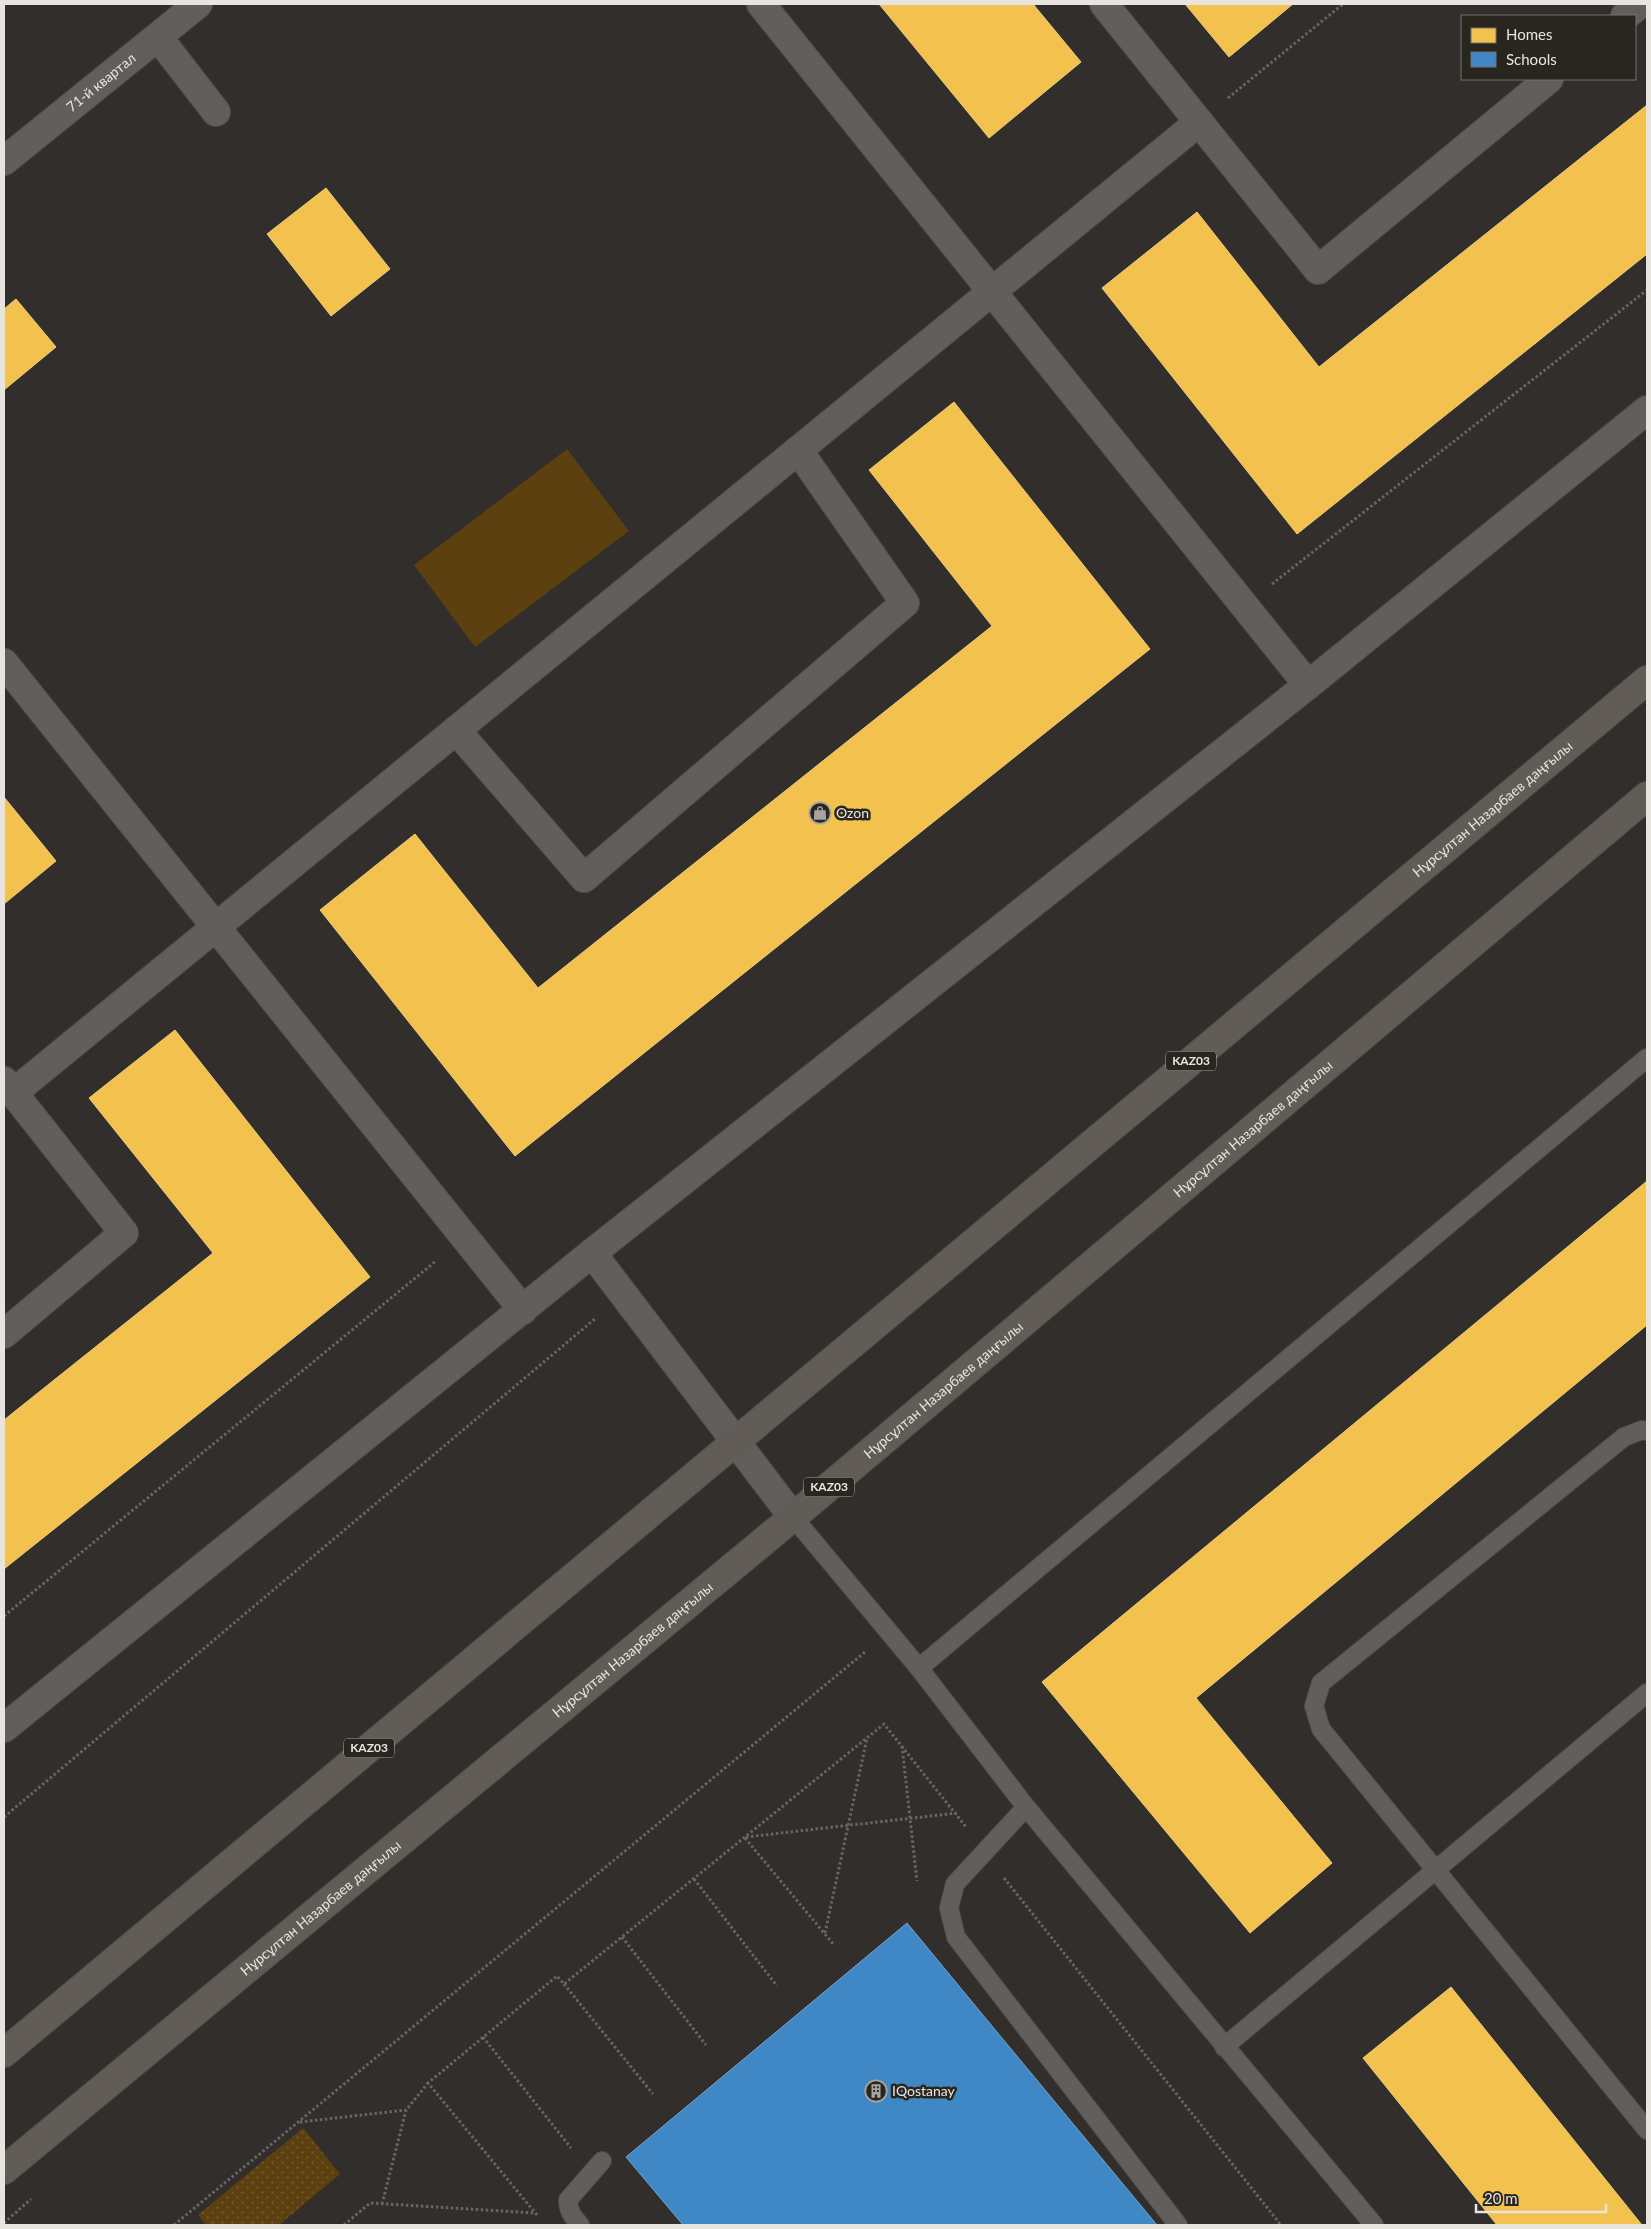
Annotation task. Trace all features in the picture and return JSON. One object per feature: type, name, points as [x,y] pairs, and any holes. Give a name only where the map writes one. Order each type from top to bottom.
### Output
[{"type":"main road","name":"Нұрсұлтан Назарбаев даңғылы","points":[[4,2053],[1647,680]]},
{"type":"main road","name":"Нұрсұлтан Назарбаев даңғылы","points":[[4,2170],[793,1517],[1647,796]]},
{"type":"street","name":"71-й квартал","points":[[4,161],[198,4]]},
{"type":"street","points":[[760,4],[1308,685]]},
{"type":"street","points":[[1104,4],[1318,270],[1548,80]]},
{"type":"street","points":[[1626,15],[1640,4]]},
{"type":"street","points":[[158,36],[216,112]]},
{"type":"street","points":[[4,1334],[124,1233],[8,1087],[215,927],[1198,122]]},
{"type":"street","points":[[4,1728],[592,1253],[1308,685],[1647,410]]},
{"type":"street","points":[[456,730],[584,878],[905,602],[798,450]]},
{"type":"street","points":[[4,663],[523,1310]]},
{"type":"street","points":[[592,1253],[793,1517]]},
{"type":"lane","points":[[919,1668],[1647,1058]]},
{"type":"lane","points":[[1647,1431],[1642,1430],[1624,1437],[1321,1683],[1314,1706],[1321,1729],[1435,1872],[1647,2130]]},
{"type":"lane","points":[[793,1517],[919,1668],[1026,1807],[1374,2225]]},
{"type":"lane","points":[[1224,2047],[1647,1693]]},
{"type":"lane","points":[[1026,1807],[983,1852],[956,1884],[950,1908],[956,1937],[1178,2225]]},
{"type":"lane","points":[[580,2225],[568,2208],[568,2200],[602,2162]]},
{"type":"path","points":[[1198,122],[1343,4]]},
{"type":"path","points":[[1244,606],[1647,290]]},
{"type":"path","points":[[4,1616],[464,1237]]},
{"type":"path","points":[[4,1817],[623,1295]]},
{"type":"path","points":[[174,2225],[889,1632]]},
{"type":"path","points":[[564,1984],[884,1724],[957,1813],[983,1852],[1281,2225]]},
{"type":"path","points":[[825,1933],[868,1737]]},
{"type":"path","points":[[902,1746],[917,1881]]},
{"type":"path","points":[[745,1837],[957,1813]]},
{"type":"path","points":[[745,1837],[834,1945]]},
{"type":"path","points":[[694,1879],[776,1986]]},
{"type":"path","points":[[622,1937],[706,2045]]},
{"type":"path","points":[[382,2204],[406,2110],[428,2083],[557,1976],[653,2094]]},
{"type":"path","points":[[483,2037],[577,2155]]},
{"type":"path","points":[[428,2083],[540,2219]]},
{"type":"path","points":[[299,2122],[406,2110]]},
{"type":"path","points":[[344,2225],[370,2203],[535,2213]]},
{"type":"shaded area","points":[[567,449],[629,531],[475,647],[414,565]]},
{"type":"shaded area","points":[[303,2128],[340,2174],[279,2225],[206,2225],[198,2215]]},
{"type":"building: Homes","points":[[879,4],[1033,4],[1081,62],[989,138]]},
{"type":"building: Homes","points":[[1185,4],[1293,4],[1229,57]]},
{"type":"building: Homes","points":[[1647,105],[1647,254],[1297,534],[1102,288],[1197,212],[1319,367]]},
{"type":"building: Homes","points":[[326,188],[390,269],[331,316],[267,234]]},
{"type":"building: Homes","points":[[16,299],[56,347],[4,390],[4,309]]},
{"type":"building: Homes","points":[[954,402],[1150,649],[515,1156],[320,910],[415,834],[538,988],[992,626],[869,470]]},
{"type":"building: Homes","points":[[4,797],[56,861],[4,904]]},
{"type":"building: Homes","points":[[175,1030],[370,1277],[4,1569],[4,1420],[213,1253],[89,1098]]},
{"type":"building: Homes","points":[[1647,1181],[1647,1325],[1196,1698],[1332,1863],[1250,1933],[1042,1682]]},
{"type":"building: Homes","points":[[1451,1987],[1642,2225],[1497,2225],[1363,2058]]},
{"type":"building: Schools","name":"IQostanay","points":[[907,1923],[1157,2225],[683,2225],[626,2157]]},
{"type":"place","name":"Ozon","points":[[820,813]]},
{"type":"place","name":"IQostanay","points":[[876,2091]]}]
